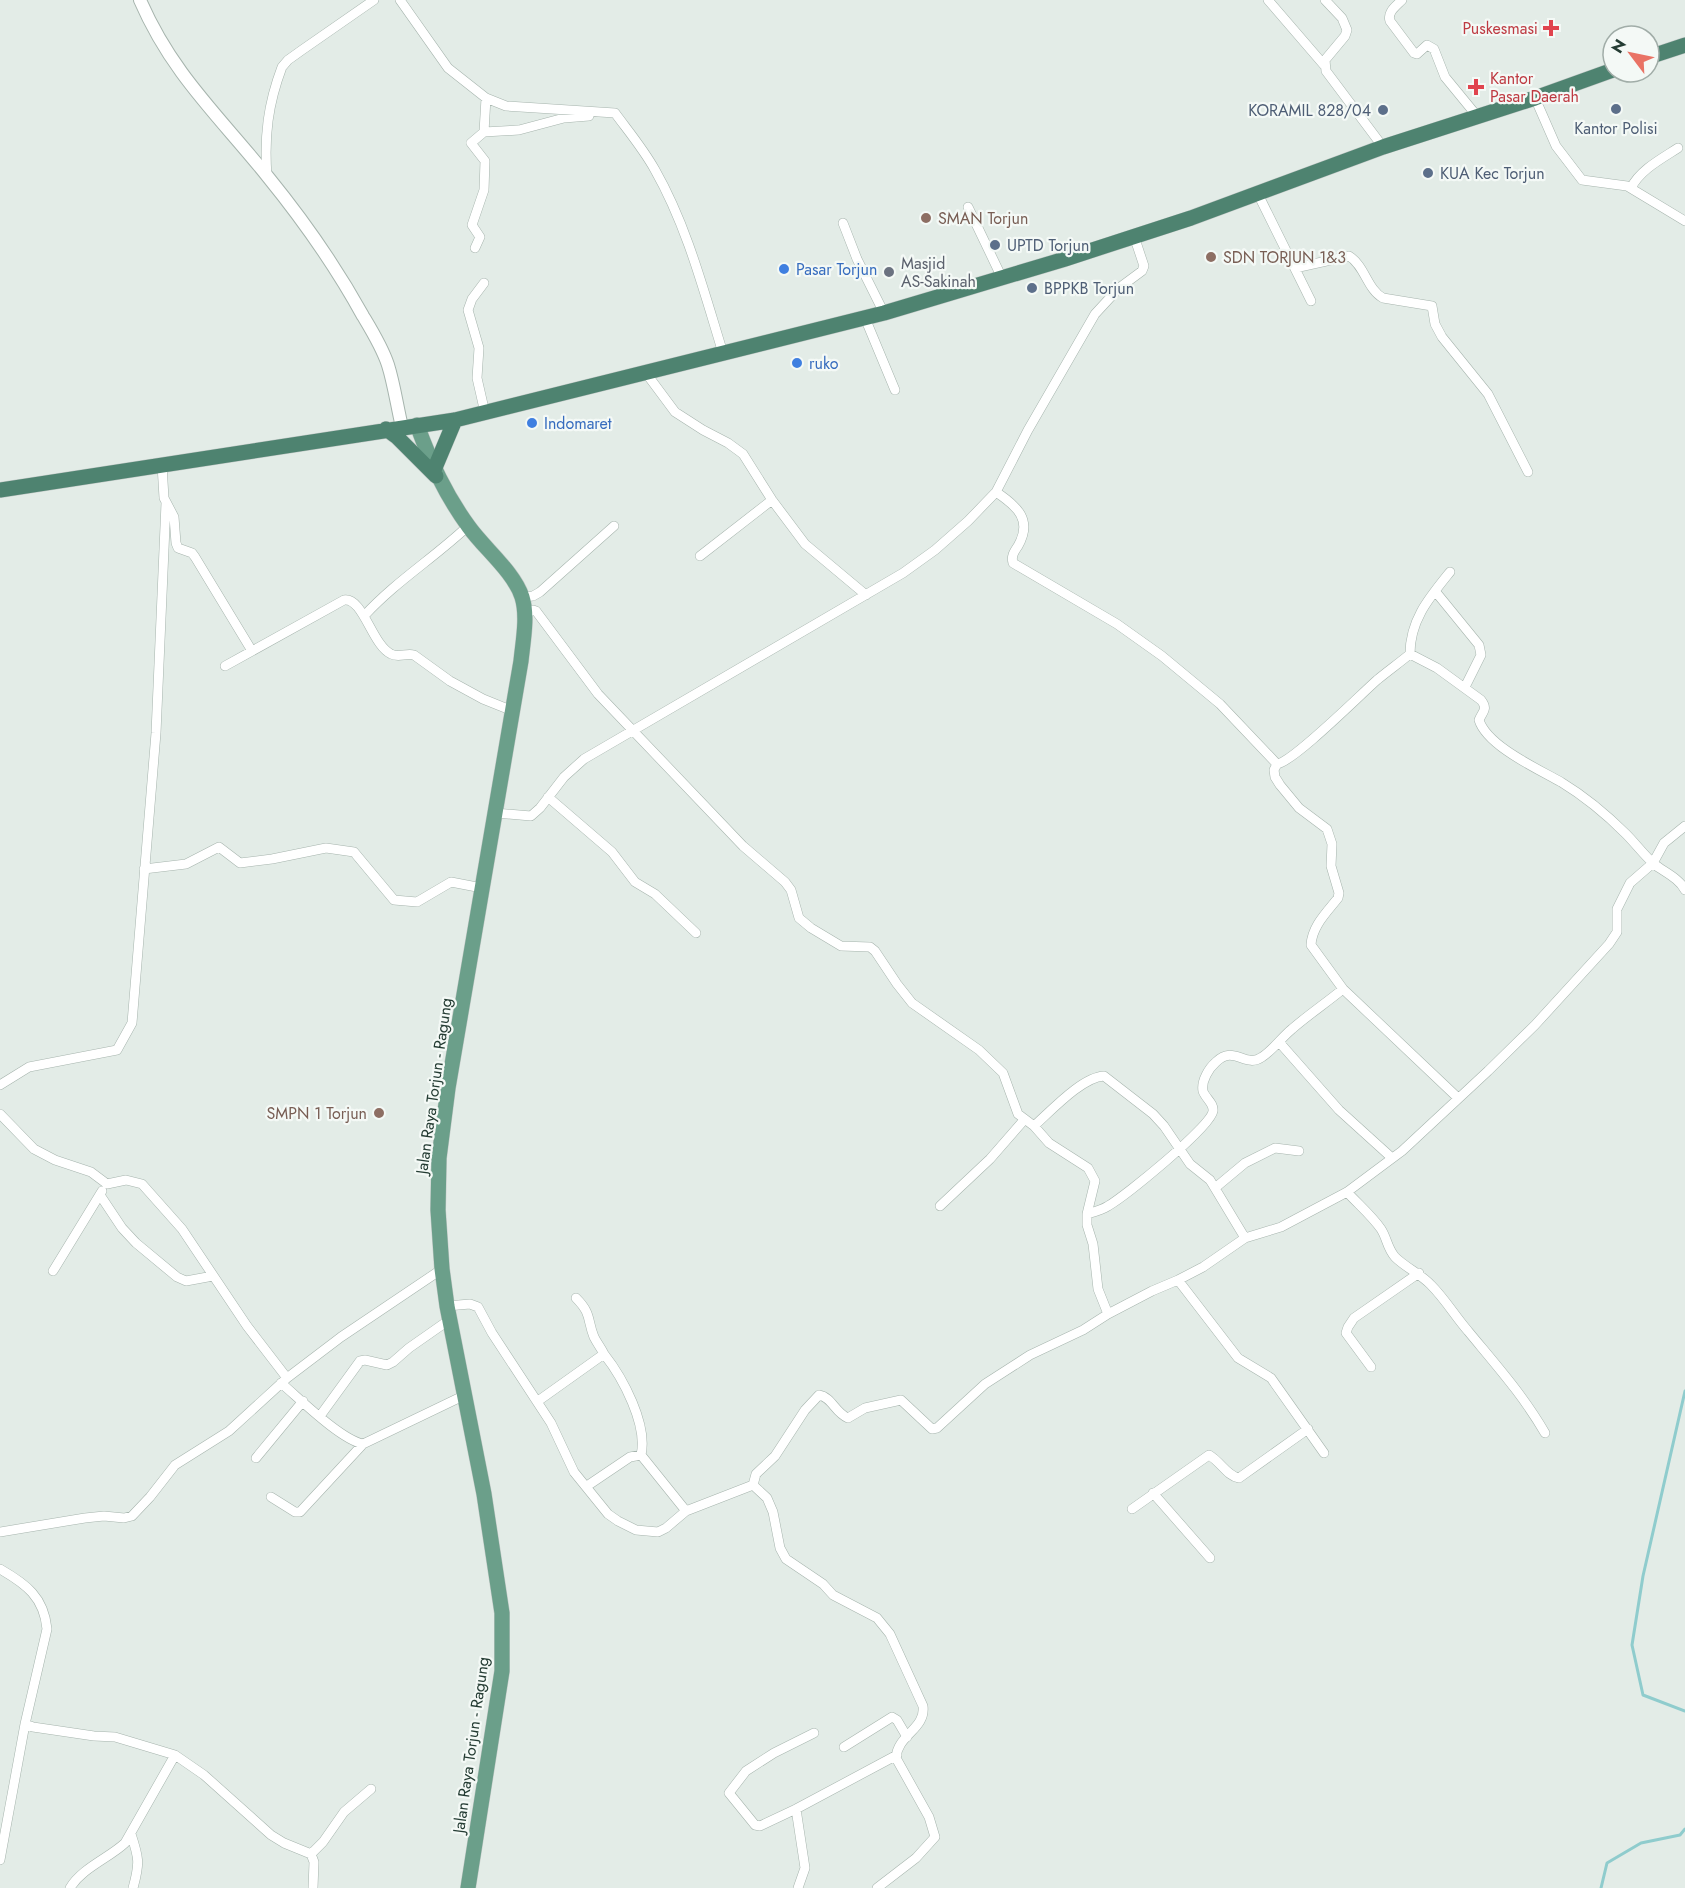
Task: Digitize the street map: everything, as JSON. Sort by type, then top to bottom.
[{"type":"highway","points":[[1661,53],[1685,45]]},
{"type":"highway","points":[[0,490],[454,420],[884,313],[1191,218],[1383,147],[1601,74]]},
{"type":"highway","points":[[402,427],[398,437],[435,473],[454,420]]},
{"type":"main road","name":"Jalan Raya Torjun - Ragung","points":[[402,427],[435,473],[468,526],[503,568],[522,597],[524,615],[522,661],[448,1088],[439,1158],[438,1210],[442,1269],[448,1313],[494,1556],[502,1621],[502,1671],[468,1888]]},
{"type":"street","points":[[140,0],[158,37],[197,95],[267,176],[317,243],[354,298],[380,345],[388,365],[402,427]]},
{"type":"street","points":[[267,176],[265,150],[267,122],[282,67],[288,60],[374,0]]},
{"type":"street","points":[[400,0],[448,68],[486,98],[506,106],[615,113],[656,170],[669,196],[723,352]]},
{"type":"street","points":[[1268,0],[1324,65],[1383,147]]},
{"type":"street","points":[[1324,65],[1328,54],[1345,36],[1347,30],[1342,18],[1325,0]]},
{"type":"street","points":[[1402,0],[1391,11],[1390,21],[1414,53],[1417,54],[1427,45],[1434,49],[1445,77],[1477,116]]},
{"type":"street","points":[[484,132],[486,98]]},
{"type":"street","points":[[1535,98],[1556,146],[1582,180],[1627,186],[1685,221]]},
{"type":"street","points":[[475,248],[480,237],[472,225],[484,190],[485,161],[471,143],[484,132],[519,130],[564,118],[615,113]]},
{"type":"street","points":[[1632,189],[1635,181],[1651,166],[1678,148]]},
{"type":"street","points":[[1257,192],[1311,301]]},
{"type":"street","points":[[968,207],[1002,278]]},
{"type":"street","points":[[843,223],[857,259],[884,313]]},
{"type":"street","points":[[495,813],[531,816],[564,777],[584,759],[903,573],[935,550],[996,492],[1028,430],[1095,314],[1119,288],[1142,271],[1144,266],[1134,236]]},
{"type":"street","points":[[1294,267],[1349,256],[1355,260],[1376,294],[1383,298],[1432,306],[1438,330],[1488,394],[1528,472]]},
{"type":"street","points":[[484,283],[472,299],[468,310],[479,348],[477,378],[485,412]]},
{"type":"street","points":[[864,318],[895,390]]},
{"type":"street","points":[[646,373],[675,411],[742,454],[772,500],[806,544],[866,595]]},
{"type":"street","points":[[0,1086],[29,1067],[117,1050],[132,1023],[156,733],[166,503],[162,465]]},
{"type":"street","points":[[996,492],[1017,508],[1023,518],[1024,534],[1012,556],[1012,563],[1117,624],[1162,656],[1220,704],[1277,764]]},
{"type":"street","points":[[700,555],[772,500]]},
{"type":"street","points":[[166,503],[174,517],[178,548],[192,554],[252,651]]},
{"type":"street","points":[[364,616],[390,590],[448,545],[468,526]]},
{"type":"street","points":[[522,597],[533,596],[540,592],[614,526]]},
{"type":"street","points":[[1277,764],[1285,762],[1304,747],[1379,678],[1410,654],[1411,638],[1418,614],[1450,572]]},
{"type":"street","points":[[1435,591],[1479,645],[1481,655],[1465,687]]},
{"type":"street","points":[[225,666],[344,600],[353,601],[378,643],[391,654],[414,655],[450,681],[483,699],[513,711]]},
{"type":"street","points":[[524,615],[533,610],[536,611],[598,694],[743,846],[785,882],[791,890],[799,918],[841,946],[870,947],[875,951],[912,1003],[979,1050],[1003,1073],[1018,1114],[1034,1126],[1049,1143],[1088,1168],[1093,1175],[1095,1187],[1087,1214],[1087,1225],[1093,1244],[1098,1289],[1108,1314]]},
{"type":"street","points":[[1410,654],[1437,668],[1465,687],[1485,705],[1485,711],[1479,720],[1481,726],[1496,742],[1534,769],[1561,782],[1608,816],[1653,863],[1678,881],[1685,890]]},
{"type":"street","points":[[1277,764],[1274,771],[1280,785],[1299,808],[1327,829],[1331,838],[1331,866],[1339,893],[1315,927],[1311,936],[1313,951],[1343,989],[1458,1098]]},
{"type":"street","points":[[549,797],[612,852],[635,882],[655,894],[696,933]]},
{"type":"street","points":[[753,1485],[756,1474],[775,1456],[805,1410],[819,1395],[827,1398],[835,1410],[848,1418],[865,1408],[901,1400],[932,1428],[937,1428],[986,1384],[1030,1355],[1083,1330],[1152,1290],[1203,1267],[1245,1238],[1281,1227],[1347,1192],[1392,1158],[1535,1025],[1615,936],[1617,909],[1630,883],[1653,863],[1664,843],[1685,826]]},
{"type":"street","points":[[144,869],[186,864],[219,847],[240,863],[326,848],[354,852],[394,900],[417,902],[451,882],[482,888]]},
{"type":"street","points":[[1087,1214],[1107,1206],[1179,1150],[1211,1116],[1212,1104],[1203,1091],[1203,1086],[1216,1062],[1222,1057],[1233,1054],[1245,1059],[1262,1058],[1292,1029],[1343,989]]},
{"type":"street","points":[[1279,1042],[1339,1110],[1392,1158]]},
{"type":"street","points":[[1034,1126],[1086,1082],[1104,1076],[1153,1114],[1164,1126],[1179,1150],[1215,1188],[1245,1238]]},
{"type":"street","points":[[0,1114],[34,1149],[55,1160],[91,1172],[107,1184]]},
{"type":"street","points":[[940,1206],[990,1159],[1024,1120]]},
{"type":"street","points":[[1215,1188],[1245,1163],[1275,1148],[1299,1151]]},
{"type":"street","points":[[53,1270],[107,1184],[126,1180],[142,1184],[182,1229],[284,1380],[320,1416],[355,1441],[363,1443]]},
{"type":"street","points":[[1347,1192],[1385,1235],[1390,1252],[1433,1286],[1466,1330],[1510,1381],[1545,1433]]},
{"type":"street","points":[[100,1195],[122,1228],[136,1243],[177,1277],[186,1281],[213,1276]]},
{"type":"street","points":[[0,1532],[85,1518],[132,1516],[175,1466],[229,1431],[284,1380],[341,1337],[442,1269]]},
{"type":"street","points":[[1371,1367],[1346,1333],[1348,1327],[1354,1318],[1419,1273]]},
{"type":"street","points":[[1178,1280],[1238,1358],[1271,1378],[1324,1453]]},
{"type":"street","points":[[576,1298],[585,1307],[590,1317],[593,1335],[615,1368],[633,1404],[643,1438],[641,1455],[686,1511]]},
{"type":"street","points":[[320,1416],[360,1361],[387,1365],[448,1313],[470,1304],[478,1307],[538,1401],[574,1472],[608,1514],[636,1530],[658,1532],[686,1511],[753,1485]]},
{"type":"street","points":[[538,1401],[604,1354]]},
{"type":"street","points":[[271,1497],[295,1512],[300,1512],[363,1443],[465,1395]]},
{"type":"street","points":[[256,1458],[303,1401]]},
{"type":"street","points":[[1132,1509],[1209,1455],[1217,1460],[1232,1477],[1239,1478],[1308,1429]]},
{"type":"street","points":[[587,1486],[630,1457],[641,1455]]},
{"type":"street","points":[[753,1485],[767,1498],[773,1512],[780,1548],[786,1559],[817,1579],[833,1595],[877,1618],[890,1634],[923,1706],[922,1720],[900,1745],[897,1755],[901,1768],[929,1817],[935,1837],[916,1858],[877,1888]]},
{"type":"street","points":[[1152,1493],[1210,1558]]},
{"type":"street","points":[[0,1569],[34,1594],[45,1613],[47,1629],[0,1860]]},
{"type":"street","points":[[844,1747],[892,1717],[897,1720],[907,1737]]},
{"type":"street","points":[[29,1725],[94,1736],[115,1737],[175,1755],[204,1775],[271,1835],[311,1854],[314,1862],[313,1888]]},
{"type":"street","points":[[814,1733],[774,1752],[746,1771],[729,1793],[755,1825],[760,1826],[796,1809],[897,1755]]},
{"type":"street","points":[[70,1888],[79,1877],[117,1851],[131,1834],[175,1755]]},
{"type":"street","points":[[311,1854],[323,1842],[344,1812],[371,1789]]},
{"type":"street","points":[[796,1809],[805,1868],[798,1888]]},
{"type":"street","points":[[131,1834],[139,1857],[133,1888]]},
{"type":"waterway","points":[[1685,1391],[1643,1576],[1632,1645],[1643,1695],[1685,1711]]},
{"type":"waterway","points":[[1601,1888],[1607,1863],[1641,1843],[1680,1835],[1685,1829]]},
{"type":"place","name":"Puskesmasi","points":[[1551,28]]},
{"type":"place","name":"Kantor Pasar Daerah","points":[[1476,87]]},
{"type":"place","name":"Kantor Polisi","points":[[1616,109]]},
{"type":"place","name":"KORAMIL 828/04","points":[[1383,110]]},
{"type":"place","name":"KUA Kec Torjun","points":[[1428,173]]},
{"type":"place","name":"SMAN Torjun","points":[[926,218]]},
{"type":"place","name":"UPTD Torjun","points":[[995,245]]},
{"type":"place","name":"SDN TORJUN 1&3","points":[[1211,257]]},
{"type":"place","name":"Pasar Torjun","points":[[784,269]]},
{"type":"place","name":"Masjid AS-Sakinah","points":[[889,272]]},
{"type":"place","name":"BPPKB Torjun","points":[[1032,288]]},
{"type":"place","name":"ruko","points":[[797,363]]},
{"type":"place","name":"Indomaret","points":[[532,423]]},
{"type":"place","name":"SMPN 1 Torjun","points":[[379,1113]]}]
